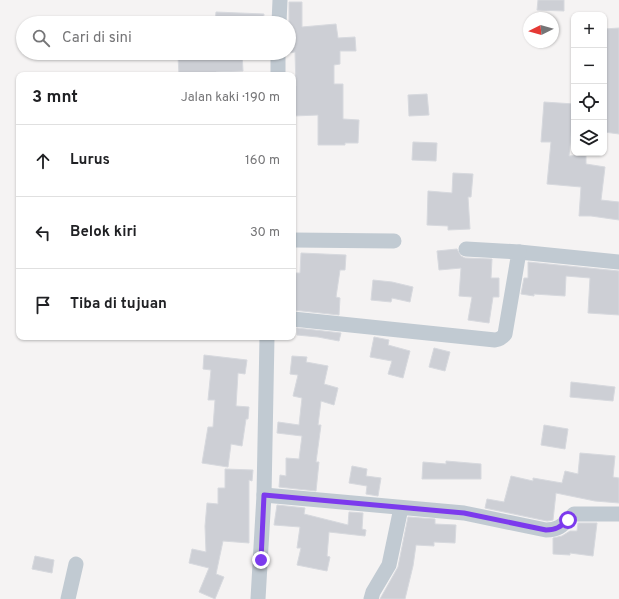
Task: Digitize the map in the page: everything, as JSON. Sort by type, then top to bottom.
[{"type":"street","points":[[279,16],[280,0]]},
{"type":"street","points":[[278,60],[278,72]]},
{"type":"street","points":[[296,240],[394,241]]},
{"type":"street","points":[[466,248],[619,262]]},
{"type":"street","points":[[296,319],[499,340],[505,334],[519,252]]},
{"type":"street","points":[[258,599],[264,495],[267,340]]},
{"type":"street","points":[[264,495],[464,513],[546,530],[554,530],[560,527],[574,514],[619,514]]},
{"type":"street","points":[[372,599],[373,592],[389,565],[401,508]]},
{"type":"street","points":[[68,599],[76,564]]},
{"type":"building","points":[[538,0],[564,0],[564,11],[537,10]]},
{"type":"building","points":[[289,2],[302,2],[302,27],[336,24],[338,38],[355,37],[356,51],[340,51],[340,64],[334,65],[334,84],[343,84],[343,119],[359,120],[358,143],[345,143],[345,145],[318,145],[318,115],[296,116],[296,16],[289,16]]},
{"type":"building","points":[[216,12],[264,14],[264,16],[216,16]]},
{"type":"building","points":[[619,28],[619,134],[607,132],[607,29]]},
{"type":"building","points":[[178,60],[242,60],[243,71],[179,72]]},
{"type":"building","points":[[427,94],[429,115],[409,116],[408,95]]},
{"type":"building","points":[[544,102],[571,104],[571,135],[569,156],[586,156],[586,164],[605,167],[601,200],[619,202],[619,220],[579,216],[581,187],[547,184],[551,142],[541,142]]},
{"type":"building","points":[[413,142],[437,143],[436,161],[412,160]]},
{"type":"building","points":[[453,173],[473,174],[471,197],[468,197],[470,229],[448,230],[448,226],[427,225],[428,191],[452,193]]},
{"type":"building","points":[[457,249],[461,256],[465,258],[492,259],[491,278],[499,278],[499,297],[493,297],[489,323],[468,320],[472,297],[459,296],[461,268],[439,270],[437,251]]},
{"type":"building","points":[[301,253],[346,255],[345,270],[340,270],[336,297],[340,298],[339,315],[296,310],[296,273],[300,273]]},
{"type":"building","points":[[528,262],[619,271],[619,315],[588,313],[590,278],[566,276],[565,296],[534,294],[534,296],[521,294],[524,278],[528,278]]},
{"type":"building","points":[[373,280],[392,282],[413,287],[410,302],[392,298],[391,302],[371,300]]},
{"type":"building","points":[[297,328],[341,333],[339,341],[297,335]]},
{"type":"building","points":[[374,337],[389,340],[388,345],[410,351],[403,378],[388,374],[392,361],[370,357]]},
{"type":"building","points":[[434,348],[450,352],[445,371],[429,367]]},
{"type":"building","points":[[204,355],[247,360],[245,374],[238,373],[236,406],[249,407],[248,419],[246,419],[242,446],[231,444],[228,467],[202,463],[208,427],[213,427],[215,400],[208,400],[211,370],[203,369]]},
{"type":"building","points":[[292,356],[307,357],[306,362],[328,366],[324,384],[338,388],[334,405],[321,401],[318,425],[321,425],[316,462],[319,462],[316,491],[279,487],[280,475],[286,476],[286,458],[299,459],[302,436],[277,433],[278,422],[299,425],[302,398],[293,396],[298,375],[290,374]]},
{"type":"building","points":[[571,382],[615,387],[613,401],[570,397]]},
{"type":"building","points":[[544,425],[568,429],[565,449],[541,445]]},
{"type":"building","points":[[580,453],[615,456],[613,477],[619,478],[619,503],[595,501],[556,493],[553,520],[547,521],[485,508],[487,499],[504,502],[511,476],[533,481],[533,478],[562,483],[565,471],[578,474]]},
{"type":"building","points":[[446,461],[481,464],[481,479],[422,479],[423,462],[446,464]]},
{"type":"building","points":[[352,466],[367,469],[366,476],[381,478],[378,496],[366,494],[367,486],[349,483]]},
{"type":"building","points":[[225,469],[253,470],[252,481],[249,480],[249,543],[223,541],[216,574],[224,577],[215,599],[199,592],[209,568],[189,563],[192,549],[206,552],[205,526],[207,503],[218,504],[218,488],[225,488]]},
{"type":"building","points":[[277,505],[305,508],[304,514],[348,525],[349,512],[363,513],[362,529],[366,530],[365,536],[329,532],[327,556],[330,557],[327,571],[297,565],[301,548],[297,548],[300,527],[274,525]]},
{"type":"building","points":[[408,517],[435,519],[435,524],[456,525],[455,543],[434,542],[434,546],[416,545],[413,566],[405,599],[380,599],[398,567]]},
{"type":"building","points":[[578,523],[597,523],[593,556],[570,553],[570,555],[553,554],[553,538],[562,536],[570,531],[577,531]]},
{"type":"building","points":[[35,556],[54,560],[52,573],[32,569]]},
{"type":"route","points":[[261,560],[264,495],[464,513],[546,530],[554,530],[568,520]]}]
